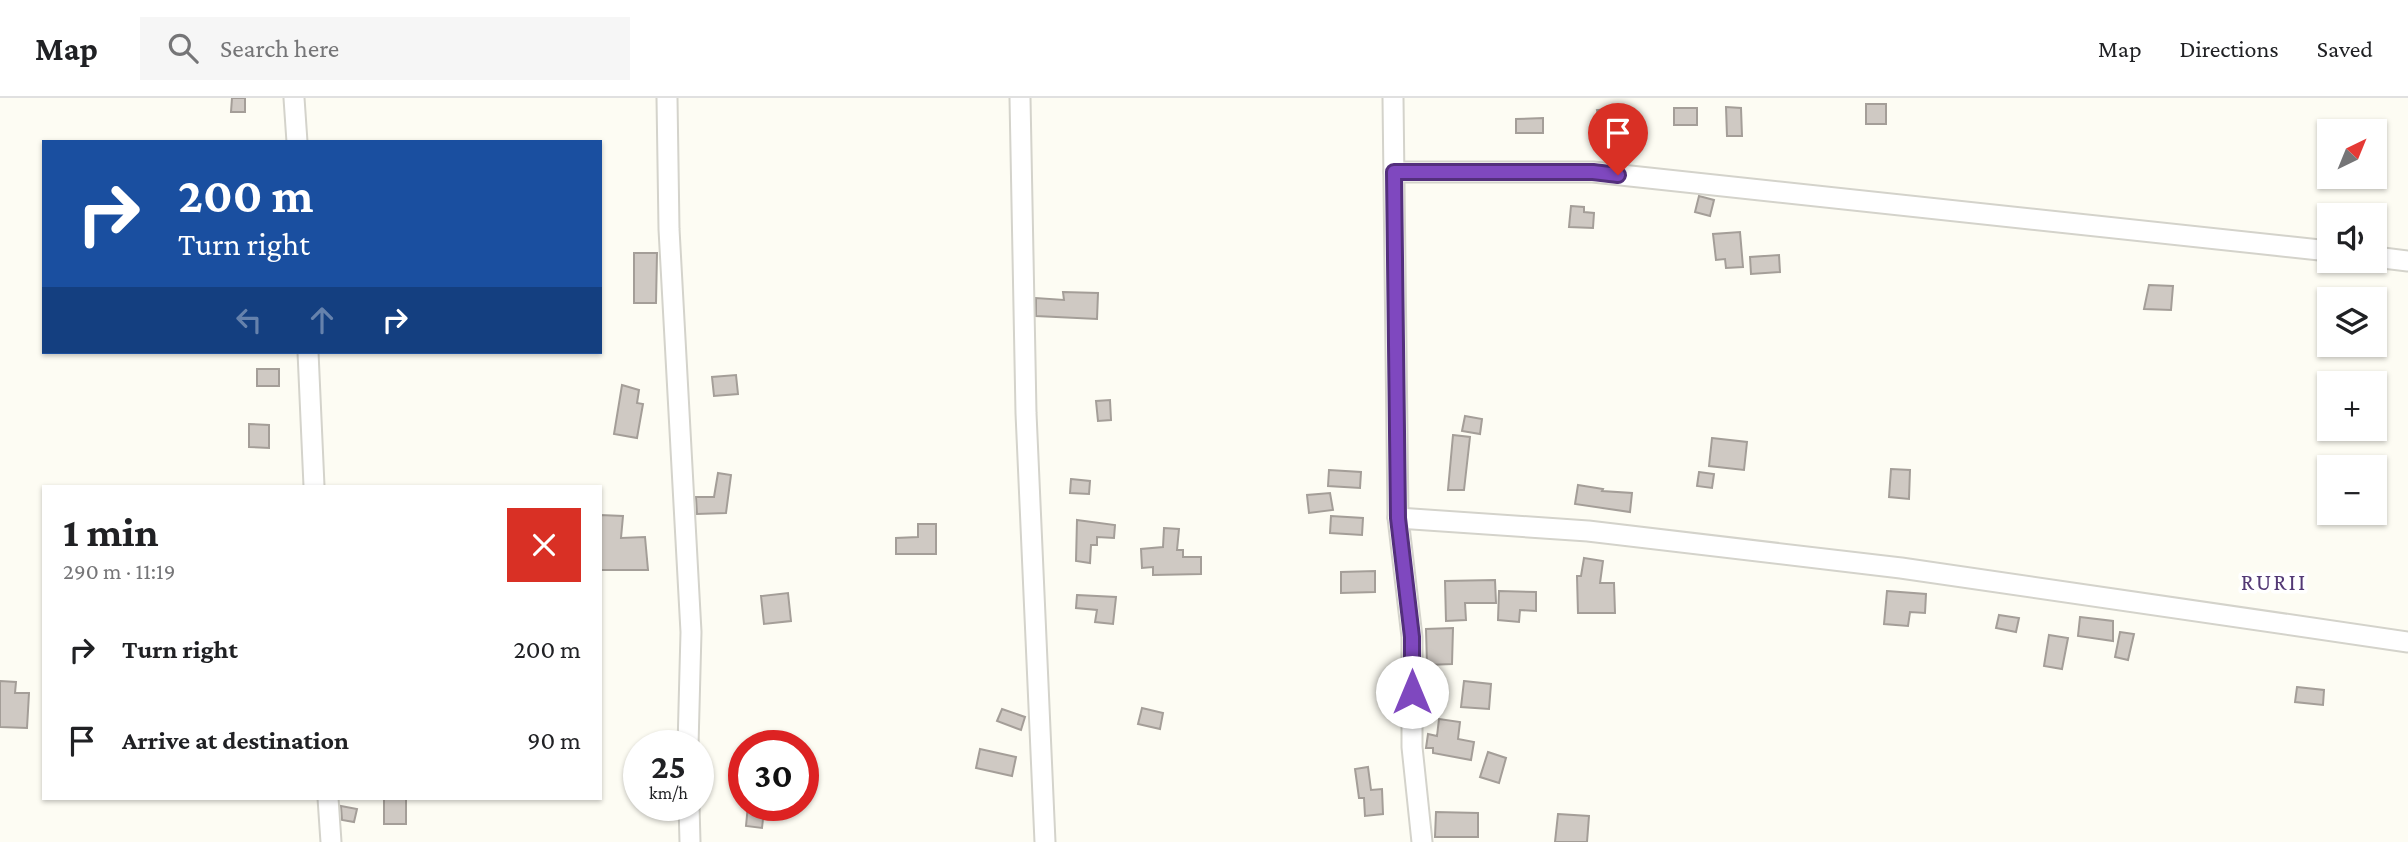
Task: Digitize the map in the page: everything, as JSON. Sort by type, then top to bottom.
[{"type":"street","points":[[294,98],[297,140]]},
{"type":"street","points":[[667,98],[670,229],[691,632],[688,730]]},
{"type":"street","points":[[1020,98],[1026,413],[1045,842]]},
{"type":"street","points":[[1393,98],[1398,518],[1412,637],[1412,747],[1422,842]]},
{"type":"street","points":[[1394,172],[1593,172],[2317,250]]},
{"type":"street","points":[[2387,258],[2408,261]]},
{"type":"street","points":[[308,354],[314,485]]},
{"type":"street","points":[[1398,518],[1588,531],[1901,568],[2408,642]]},
{"type":"street","points":[[328,800],[331,842]]},
{"type":"street","points":[[689,821],[690,842]]},
{"type":"building","points":[[232,98],[245,98],[245,112],[231,112]]},
{"type":"building","points":[[1866,104],[1886,104],[1886,124],[1866,124]]},
{"type":"building","points":[[1624,107],[1624,146],[1595,144],[1596,130],[1602,131],[1597,110]]},
{"type":"building","points":[[1726,107],[1741,108],[1742,136],[1727,136]]},
{"type":"building","points":[[1674,108],[1697,108],[1697,125],[1674,125]]},
{"type":"building","points":[[1543,118],[1543,133],[1516,133],[1516,119]]},
{"type":"building","points":[[1699,196],[1714,200],[1710,216],[1695,212]]},
{"type":"building","points":[[1571,206],[1584,207],[1584,212],[1594,213],[1593,228],[1569,227]]},
{"type":"building","points":[[1740,232],[1743,267],[1726,268],[1725,259],[1716,260],[1713,234]]},
{"type":"building","points":[[634,253],[657,253],[656,303],[634,303]]},
{"type":"building","points":[[1779,255],[1780,272],[1751,274],[1750,257]]},
{"type":"building","points":[[2149,285],[2173,286],[2171,310],[2144,309]]},
{"type":"building","points":[[1063,292],[1098,293],[1097,319],[1036,316],[1036,298],[1064,300]]},
{"type":"building","points":[[257,369],[279,369],[279,386],[257,386]]},
{"type":"building","points":[[736,375],[738,394],[714,396],[712,377]]},
{"type":"building","points":[[622,385],[639,390],[637,403],[643,404],[637,438],[614,434]]},
{"type":"building","points":[[1110,400],[1111,420],[1098,421],[1096,401]]},
{"type":"building","points":[[1465,416],[1482,419],[1480,434],[1462,431]]},
{"type":"building","points":[[249,424],[269,425],[269,448],[249,447]]},
{"type":"building","points":[[1453,435],[1470,437],[1464,490],[1448,490]]},
{"type":"building","points":[[1712,438],[1747,442],[1744,470],[1709,466]]},
{"type":"building","points":[[1891,469],[1910,470],[1909,499],[1889,497]]},
{"type":"building","points":[[1329,470],[1361,472],[1360,488],[1328,486]]},
{"type":"building","points":[[1699,472],[1714,474],[1712,488],[1697,486]]},
{"type":"building","points":[[718,473],[731,475],[726,513],[697,514],[696,497],[714,497]]},
{"type":"building","points":[[1071,479],[1090,481],[1089,494],[1070,493]]},
{"type":"building","points":[[1578,485],[1603,489],[1602,491],[1632,493],[1630,512],[1575,504]]},
{"type":"building","points":[[1330,493],[1333,510],[1309,513],[1307,495]]},
{"type":"building","points":[[602,515],[623,516],[621,538],[645,537],[648,570],[602,570]]},
{"type":"building","points":[[1331,516],[1363,518],[1362,535],[1330,533]]},
{"type":"building","points":[[1077,520],[1115,525],[1114,538],[1097,537],[1097,545],[1091,545],[1090,563],[1076,561]]},
{"type":"building","points":[[918,524],[936,524],[936,554],[896,554],[896,538],[918,537]]},
{"type":"building","points":[[1164,528],[1179,529],[1177,550],[1183,550],[1183,557],[1201,557],[1201,574],[1153,575],[1153,567],[1142,568],[1141,549],[1163,547]]},
{"type":"building","points":[[1584,558],[1603,561],[1600,583],[1614,583],[1615,613],[1578,613],[1577,576],[1581,576]]},
{"type":"building","points":[[1375,571],[1375,592],[1341,593],[1341,572]]},
{"type":"building","points":[[1495,580],[1496,603],[1465,603],[1466,620],[1446,621],[1445,581]]},
{"type":"building","points":[[1499,591],[1536,592],[1536,611],[1520,610],[1519,622],[1498,620]]},
{"type":"building","points":[[1887,591],[1926,594],[1925,613],[1910,612],[1908,626],[1884,624]]},
{"type":"building","points":[[788,593],[791,621],[764,624],[761,596]]},
{"type":"building","points":[[1077,595],[1116,597],[1113,624],[1095,622],[1097,610],[1076,608]]},
{"type":"building","points":[[1999,615],[2019,618],[2016,632],[1996,628]]},
{"type":"building","points":[[2080,617],[2113,621],[2113,641],[2078,636]]},
{"type":"building","points":[[1453,628],[1452,664],[1427,665],[1426,629]]},
{"type":"building","points":[[2120,632],[2134,634],[2128,660],[2115,657]]},
{"type":"building","points":[[2049,635],[2068,638],[2062,669],[2044,666]]},
{"type":"building","points":[[0,681],[16,682],[15,693],[29,693],[27,728],[0,727]]},
{"type":"building","points":[[1464,681],[1491,684],[1489,709],[1461,707]]},
{"type":"building","points":[[2297,687],[2324,690],[2323,705],[2295,702]]},
{"type":"building","points":[[1142,708],[1163,713],[1160,729],[1138,724]]},
{"type":"building","points":[[1002,709],[1025,717],[1021,730],[997,721]]},
{"type":"building","points":[[1439,719],[1460,722],[1458,739],[1474,742],[1471,760],[1433,753],[1433,748],[1426,748],[1428,734],[1437,736]]},
{"type":"building","points":[[980,749],[1016,757],[1012,776],[976,768]]},
{"type":"building","points":[[1488,752],[1506,758],[1499,783],[1480,777]]},
{"type":"building","points":[[1368,767],[1371,790],[1382,789],[1383,814],[1365,816],[1364,798],[1359,798],[1355,769]]},
{"type":"building","points":[[384,800],[406,800],[406,824],[384,824]]},
{"type":"building","points":[[341,806],[357,809],[354,822],[342,820]]},
{"type":"building","points":[[1436,812],[1478,813],[1478,837],[1435,837]]},
{"type":"building","points":[[1558,814],[1589,816],[1587,842],[1555,842]]},
{"type":"building","points":[[746,821],[763,821],[762,828],[746,826]]},
{"type":"district","name":"RURII","points":[[2274,582]]},
{"type":"route","points":[[1412,692],[1412,637],[1398,518],[1394,172],[1593,172],[1618,175]]}]
